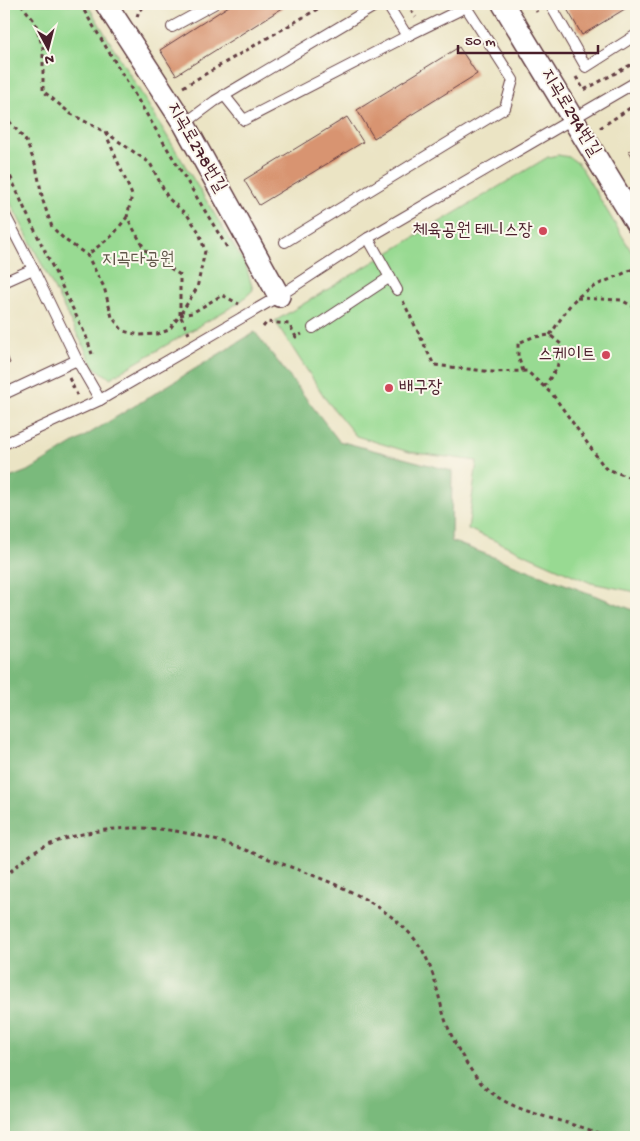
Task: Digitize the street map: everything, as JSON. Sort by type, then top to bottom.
[{"type":"street","name":"지곡로294번길","points":[[503,4],[636,223]]},
{"type":"street","name":"지곡로278번길","points":[[111,6],[184,124],[279,296]]},
{"type":"lane","points":[[172,27],[214,4]]},
{"type":"lane","points":[[184,124],[224,95],[378,4]]},
{"type":"lane","points":[[387,4],[407,36]]},
{"type":"lane","points":[[550,4],[586,67],[636,35]]},
{"type":"lane","points":[[224,95],[244,120],[468,5],[513,80],[505,108],[285,242]]},
{"type":"lane","points":[[4,444],[100,400],[279,296],[368,238],[636,82]]},
{"type":"lane","points":[[5,217],[100,400]]},
{"type":"lane","points":[[368,238],[397,290]]},
{"type":"lane","points":[[4,282],[33,269]]},
{"type":"lane","points":[[313,328],[390,277]]},
{"type":"lane","points":[[4,394],[78,360]]},
{"type":"path","points":[[4,115],[26,141],[36,166],[43,202],[52,227],[64,240],[87,255],[104,287],[112,316],[123,331],[139,335],[157,334],[169,330],[197,288],[205,251],[199,232],[188,216],[168,198],[150,163],[105,132],[71,114],[43,91],[44,48],[35,22],[21,4]]},
{"type":"path","points":[[80,4],[230,252]]},
{"type":"path","points":[[139,10],[150,4]]},
{"type":"path","points":[[178,90],[326,4]]},
{"type":"path","points":[[406,4],[420,20]]},
{"type":"path","points":[[584,90],[636,62]]},
{"type":"path","points":[[597,130],[636,104]]},
{"type":"path","points":[[87,255],[113,235],[127,217],[132,195],[105,132]]},
{"type":"path","points":[[4,162],[86,336]]},
{"type":"path","points":[[127,217],[145,250],[180,275],[180,315],[190,337]]},
{"type":"path","points":[[550,335],[576,298],[597,285],[636,267]]},
{"type":"path","points":[[397,290],[434,365],[493,372],[527,370],[553,394],[605,468],[636,480]]},
{"type":"path","points":[[180,315],[192,313],[222,295],[242,305]]},
{"type":"path","points":[[576,298],[621,300],[636,308]]},
{"type":"path","points":[[263,327],[267,322],[288,324],[296,337],[313,328]]},
{"type":"path","points":[[523,371],[518,356],[518,343],[532,336],[550,335],[562,345],[557,368],[544,386]]},
{"type":"path","points":[[4,877],[33,854],[65,840],[88,833],[139,828],[179,831],[225,843],[307,873],[370,902],[387,913],[412,936],[427,958],[431,968],[448,1028],[462,1056],[488,1089],[501,1099],[518,1107],[592,1130],[607,1137]]},
{"type":"green space","name":"지곡다공원","points":[[4,4],[87,4],[246,266],[253,290],[240,302],[110,378],[94,367],[4,190]]},
{"type":"green space","points":[[558,155],[569,157],[579,164],[636,259],[636,592],[591,583],[468,529],[477,461],[409,452],[356,436],[327,401],[275,321],[548,157]]},
{"type":"green space","points":[[255,332],[339,441],[452,471],[451,541],[636,611],[636,1137],[4,1137],[4,480],[30,470]]},
{"type":"building","points":[[232,4],[289,4],[176,75],[160,50]]},
{"type":"building","points":[[575,4],[633,4],[582,35],[567,9]]},
{"type":"building","points":[[459,47],[477,74],[374,138],[357,110]]},
{"type":"building","points":[[347,117],[363,142],[259,205],[244,180]]},
{"type":"building","points":[[636,147],[636,163],[629,151]]},
{"type":"building","points":[[4,348],[10,363],[4,366]]},
{"type":"place","name":"체육공원 테니스장","points":[[543,231]]},
{"type":"place","name":"스케이트","points":[[606,355]]},
{"type":"place","name":"배구장","points":[[389,388]]}]
